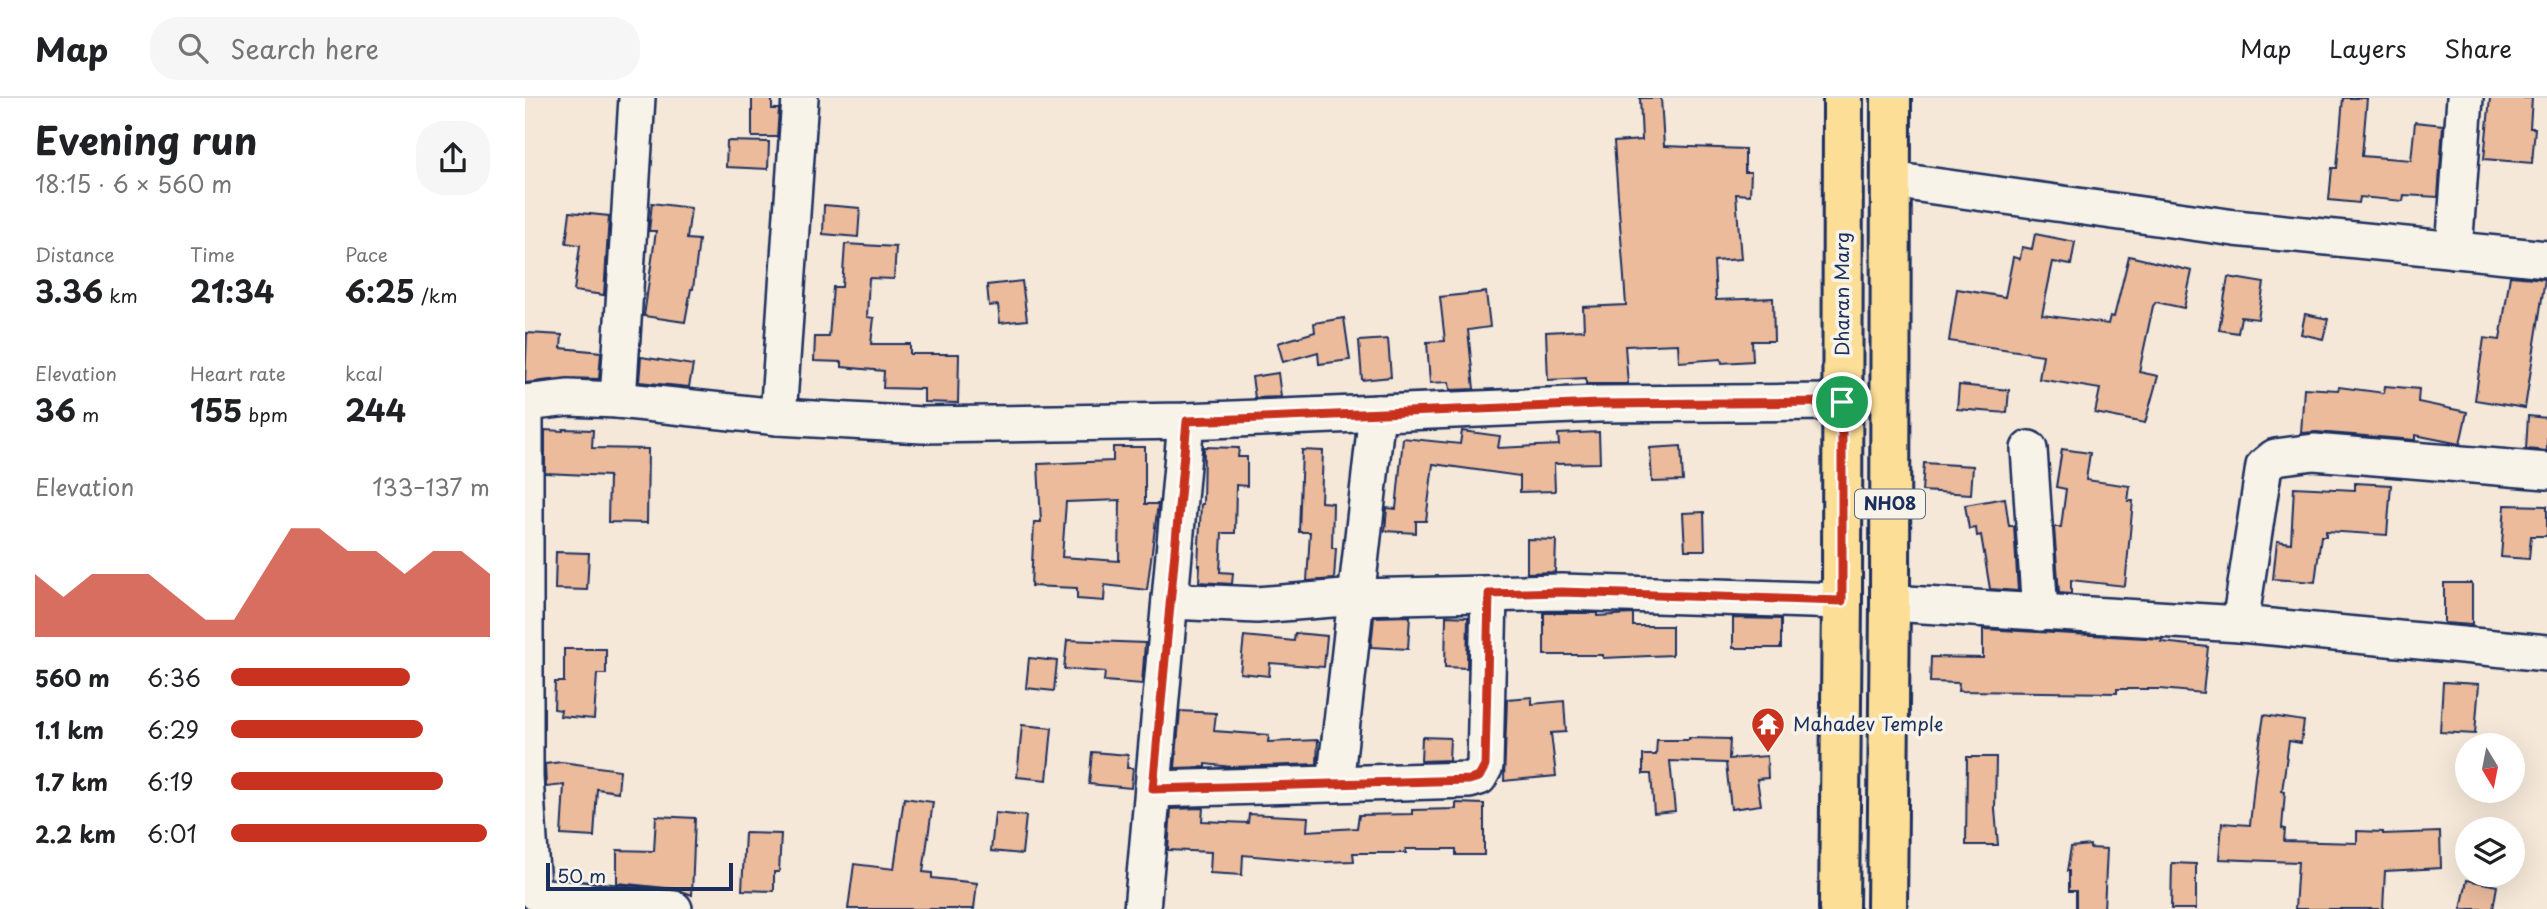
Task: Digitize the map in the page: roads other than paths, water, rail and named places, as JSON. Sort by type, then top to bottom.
[{"type":"main road","name":"Dharan Marg","points":[[1839,909],[1843,98]]},
{"type":"main road","name":"NH08","points":[[1887,909],[1891,98]]},
{"type":"street","points":[[618,400],[637,98]]},
{"type":"street","points":[[778,417],[800,98]]},
{"type":"street","points":[[2454,250],[2465,98]]},
{"type":"street","points":[[1891,180],[2235,228],[2547,259]]},
{"type":"street","points":[[674,909],[546,897],[533,888],[525,777],[525,403],[569,398],[618,400],[778,417],[922,425],[1187,421],[1598,404],[1842,402]]},
{"type":"street","points":[[1335,783],[1377,413]]},
{"type":"street","points":[[1142,909],[1187,421]]},
{"type":"street","points":[[2029,449],[2040,612]]},
{"type":"street","points":[[2240,624],[2265,466],[2275,457],[2313,452],[2547,471]]},
{"type":"street","points":[[1170,601],[1257,605],[1357,597],[1561,592],[1842,601]]},
{"type":"street","points":[[1153,789],[1469,780],[1479,777],[1485,766],[1489,594]]},
{"type":"street","points":[[1890,603],[2240,624],[2547,653]]},
{"type":"place","name":"Mahadev Temple","points":[[1768,754]]}]
